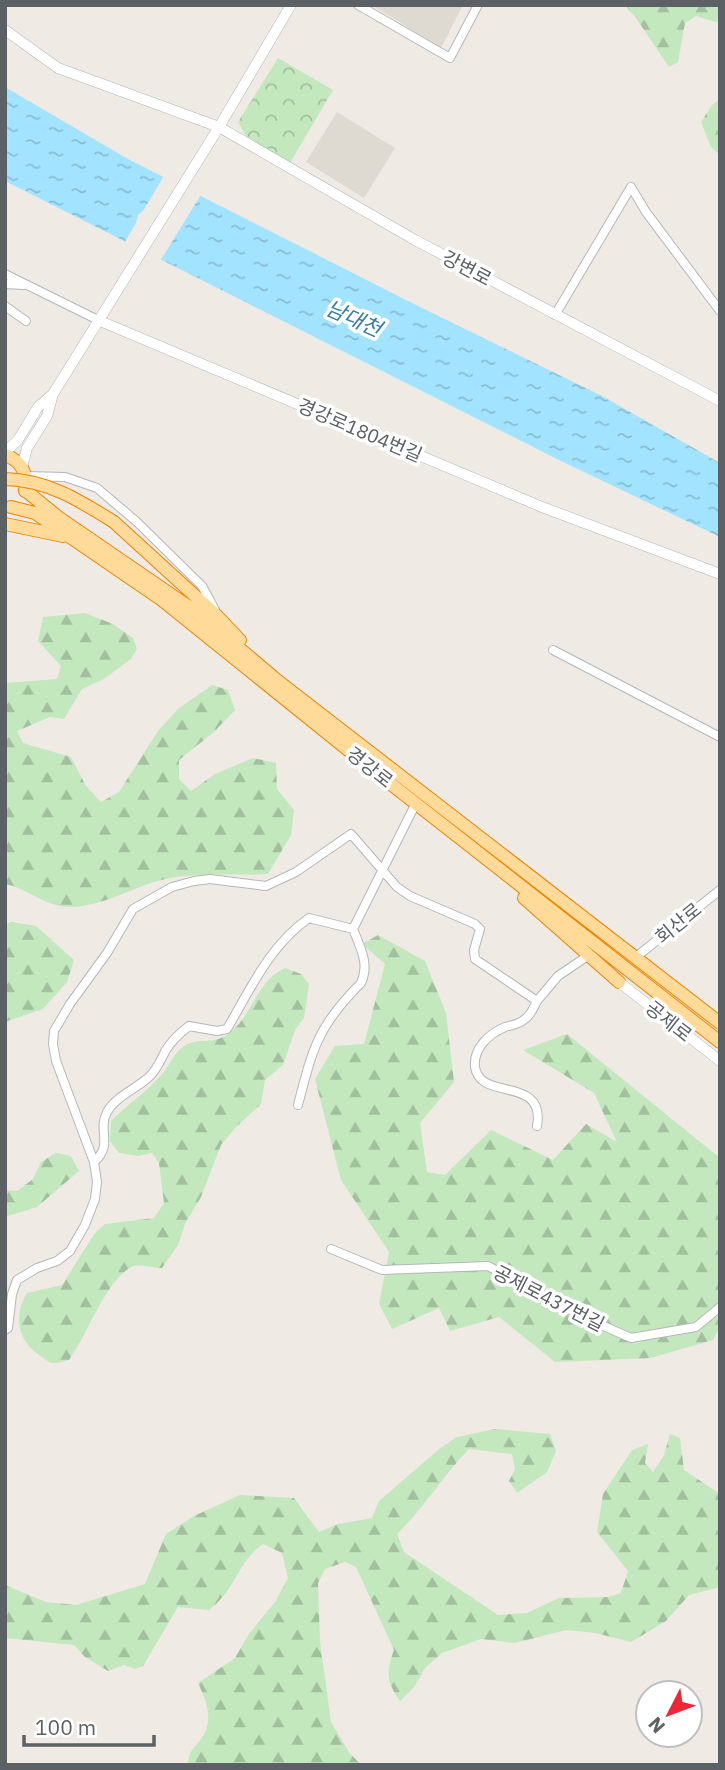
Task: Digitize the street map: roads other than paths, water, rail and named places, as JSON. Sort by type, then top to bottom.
[{"type":"highway","points":[[5,454],[12,457],[24,471],[25,490],[21,499],[8,509]]},
{"type":"highway","points":[[5,479],[34,481],[72,496],[114,522],[218,616],[278,681]]},
{"type":"highway","name":"경강로","points":[[25,490],[58,517],[195,611],[278,681],[720,1023]]},
{"type":"highway","name":"경강로","points":[[8,509],[35,513],[162,600],[720,1042]]},
{"type":"highway","points":[[5,524],[71,538]]},
{"type":"highway","points":[[416,803],[619,982]]},
{"type":"highway","points":[[695,1002],[720,1018]]},
{"type":"street","points":[[5,454],[18,440],[38,407],[53,394],[102,318],[291,5]]},
{"type":"street","points":[[358,5],[450,58],[478,5]]},
{"type":"street","name":"강변로","points":[[5,30],[58,68],[219,127],[415,240],[720,401]]},
{"type":"street","points":[[555,315],[631,187],[646,212],[720,311]]},
{"type":"street","name":"경강로1804번길","points":[[5,274],[541,507],[720,574]]},
{"type":"street","points":[[5,284],[26,285]]},
{"type":"street","points":[[5,306],[26,321]]},
{"type":"street","points":[[53,394],[47,416],[27,448],[24,471],[65,477],[97,488],[137,522],[202,586],[218,616]]},
{"type":"street","points":[[553,650],[720,737]]},
{"type":"street","points":[[298,1105],[313,1049],[324,1025],[365,975],[365,962],[353,929],[416,803]]},
{"type":"street","points":[[5,1330],[8,1328],[12,1294],[17,1280],[37,1268],[57,1261],[70,1251],[85,1225],[95,1199],[97,1182],[94,1162],[56,1061],[54,1031],[133,909],[172,887],[194,880],[266,886],[296,872],[351,834],[397,887],[410,896],[475,924],[480,929],[474,950],[475,959],[537,1001]]},
{"type":"street","name":"회산로","points":[[636,957],[720,890]]},
{"type":"street","points":[[94,1162],[102,1156],[105,1116],[113,1103],[152,1075],[167,1049],[189,1026],[217,1031],[227,1029],[263,966],[281,941],[309,918],[353,929]]},
{"type":"street","points":[[537,1126],[536,1105],[517,1091],[505,1087],[495,1088],[481,1080],[475,1070],[475,1056],[480,1045],[503,1028],[524,1020],[558,976],[589,955]]},
{"type":"street","name":"공제로","points":[[619,982],[720,1061]]},
{"type":"street","name":"공제로437번길","points":[[331,1249],[382,1270],[488,1266],[583,1317],[631,1338],[696,1327],[720,1307]]},
{"type":"water","name":"남대천","points":[[5,87],[128,159],[602,396],[720,463],[720,537],[559,460],[5,181]]}]
